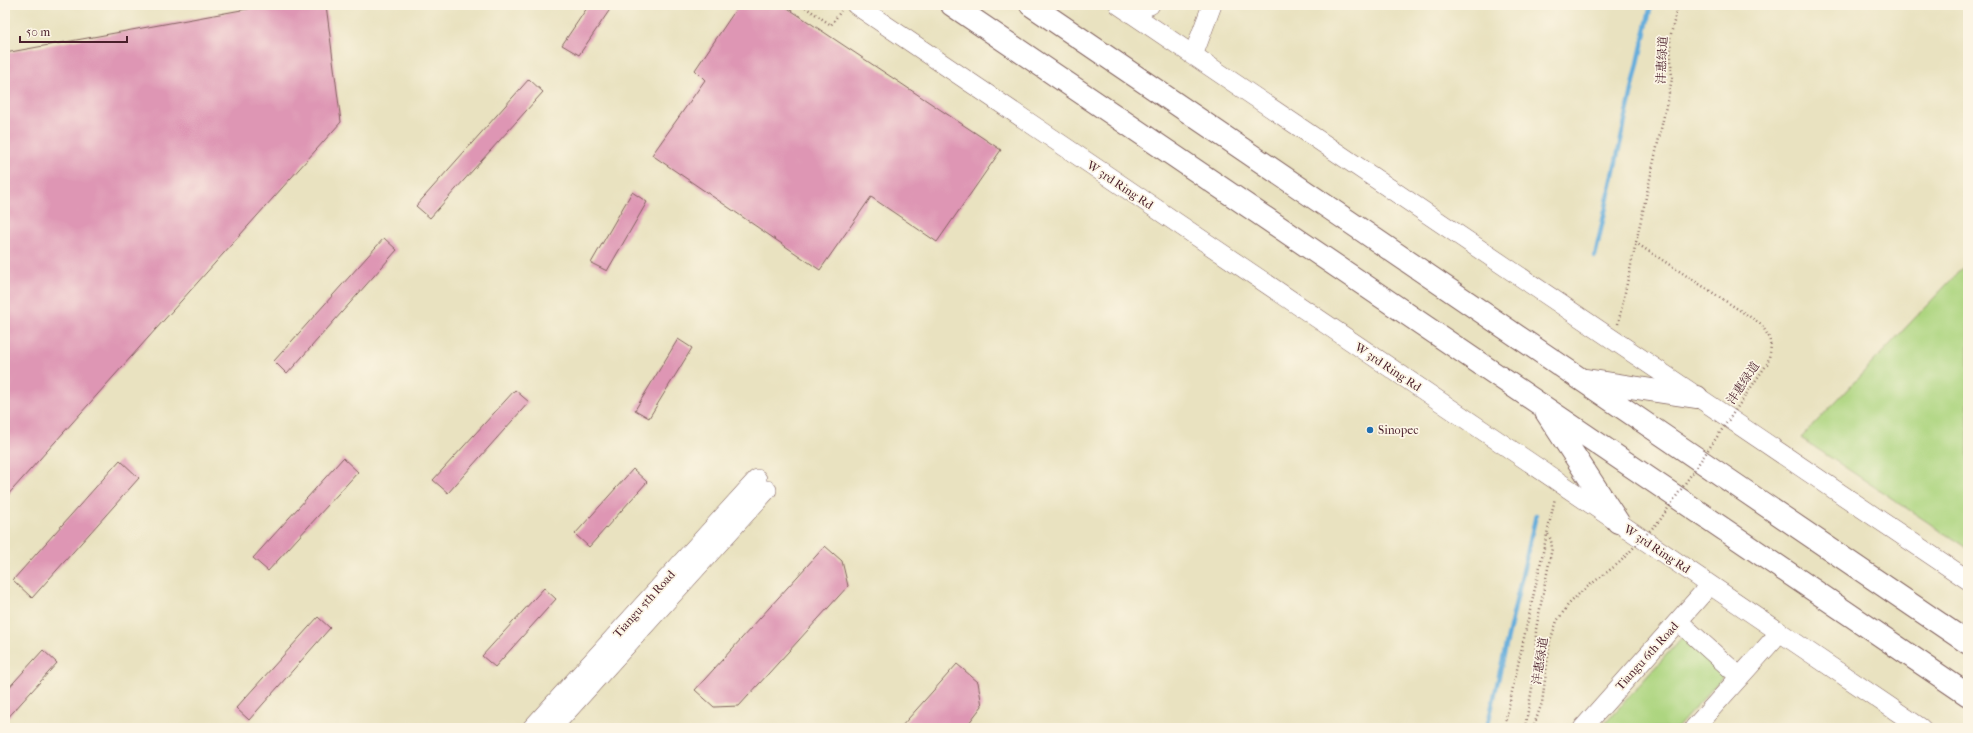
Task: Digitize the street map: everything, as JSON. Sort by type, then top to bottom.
[{"type":"highway","points":[[952,5],[1968,695]]},
{"type":"highway","points":[[1031,5],[1968,643]]},
{"type":"highway","points":[[1580,380],[1697,396]]},
{"type":"highway","points":[[1541,404],[1618,522]]},
{"type":"main road","points":[[1124,9],[1150,5]]},
{"type":"main road","points":[[1193,56],[1212,5]]},
{"type":"main road","name":"W 3rd Ring Rd","points":[[849,8],[1559,482],[1921,728]]},
{"type":"main road","points":[[1124,9],[1968,580]]},
{"type":"main road","name":"Tiangu 5th Road","points":[[532,728],[762,485],[552,728]]},
{"type":"main road","name":"Tiangu 6th Road","points":[[1583,728],[1710,585]]},
{"type":"main road","points":[[1678,621],[1740,677]]},
{"type":"main road","points":[[1694,728],[1780,632]]},
{"type":"path","points":[[802,5],[831,25],[849,8]]},
{"type":"path","name":"沣惠绿道","points":[[1533,728],[1542,703],[1550,641],[1557,621],[1568,604],[1577,595],[1619,564],[1660,520],[1766,364],[1772,349],[1768,335],[1761,324],[1636,243],[1672,79],[1670,38],[1678,5]]},
{"type":"path","points":[[1614,340],[1636,243]]},
{"type":"path","points":[[1504,728],[1546,532],[1559,482]]},
{"type":"path","points":[[1524,728],[1535,671],[1536,630],[1550,564],[1551,540],[1546,532]]},
{"type":"green space","points":[[1968,262],[1968,549],[1801,438]]},
{"type":"green space","points":[[1685,634],[1727,672],[1677,728],[1601,728]]},
{"type":"building","points":[[269,5],[326,5],[341,122],[5,498],[5,53]]},
{"type":"building","points":[[589,5],[613,5],[579,55],[562,45]]},
{"type":"building","points":[[739,5],[783,5],[1001,150],[937,242],[871,197],[820,270],[652,155],[705,80],[695,70]]},
{"type":"building","points":[[529,79],[543,92],[430,218],[416,206]]},
{"type":"building","points":[[632,192],[647,202],[607,271],[591,263]]},
{"type":"building","points":[[384,238],[397,250],[287,374],[274,361]]},
{"type":"building","points":[[678,339],[692,348],[649,418],[635,410]]},
{"type":"building","points":[[515,390],[529,402],[448,493],[433,480]]},
{"type":"building","points":[[343,458],[358,472],[268,571],[253,558]]},
{"type":"building","points":[[120,460],[139,478],[32,598],[13,580]]},
{"type":"building","points":[[633,469],[647,482],[589,547],[575,534]]},
{"type":"building","points":[[825,546],[842,561],[848,586],[739,706],[714,707],[695,690]]},
{"type":"building","points":[[544,588],[556,599],[495,667],[482,656]]},
{"type":"building","points":[[318,617],[330,628],[249,720],[236,708]]},
{"type":"building","points":[[43,650],[57,663],[5,721],[5,692]]},
{"type":"building","points":[[957,664],[978,682],[982,706],[965,728],[900,728]]},
{"type":"waterway","points":[[1595,256],[1651,5]]},
{"type":"waterway","points":[[1487,728],[1536,515]]},
{"type":"place","name":"Sinopec","points":[[1370,430]]}]
